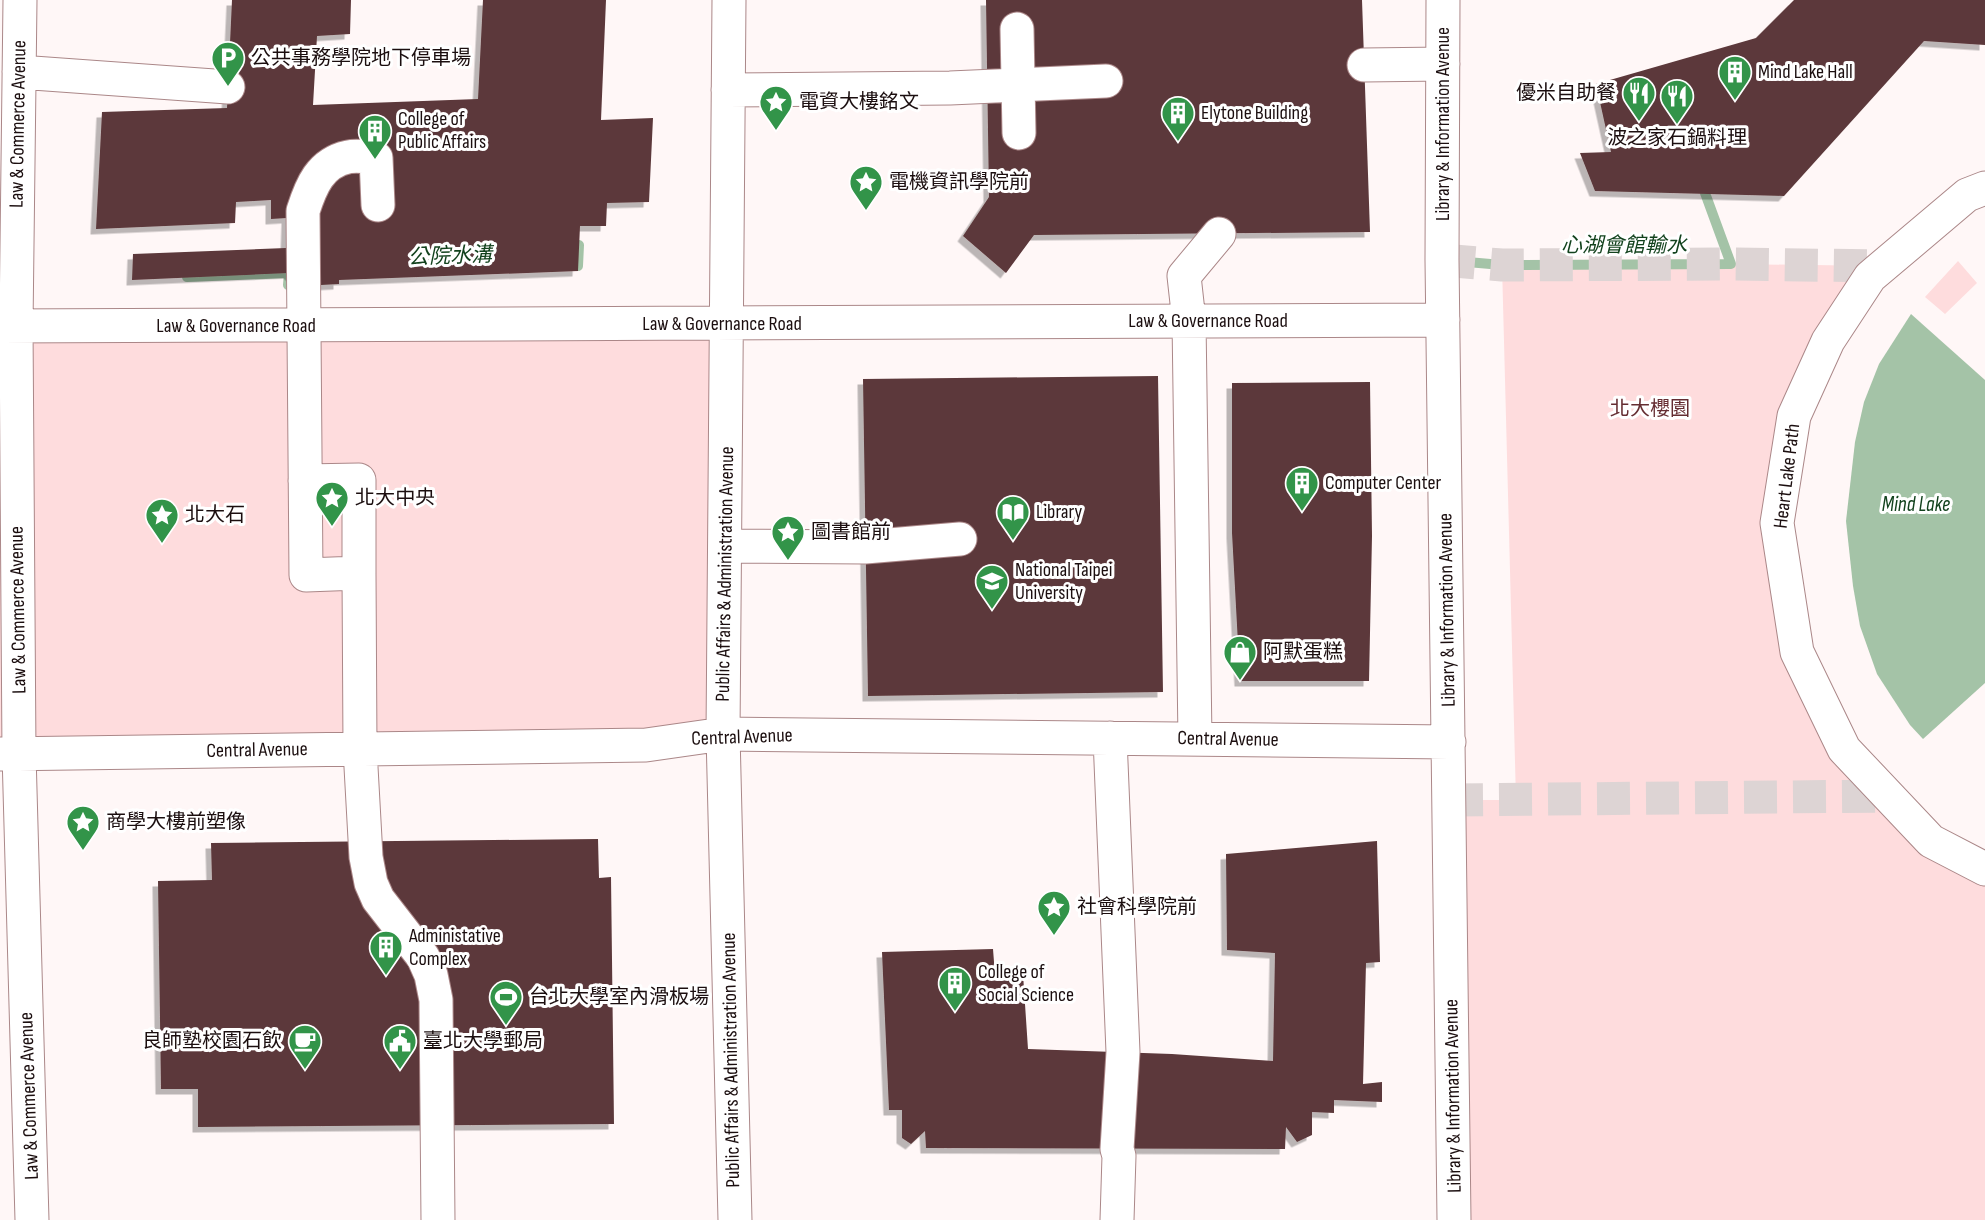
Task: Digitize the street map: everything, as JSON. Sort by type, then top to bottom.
[{"type":"street","name":"Law & Commerce Avenue","points":[[20,0],[19,72],[9,150],[10,754],[32,1220]]},
{"type":"street","name":"Public Affairs & Administration Avenue","points":[[729,0],[723,734],[735,1220]]},
{"type":"street","name":"Library & Information Avenue","points":[[1443,0],[1443,320],[1454,1220]]},
{"type":"street","points":[[1017,29],[1020,133]]},
{"type":"street","points":[[1364,65],[1443,64]]},
{"type":"street","points":[[19,72],[228,87]]},
{"type":"street","points":[[728,90],[950,88],[1106,81]]},
{"type":"street","points":[[359,573],[306,575],[303,211],[310,188],[325,166],[349,157],[376,158],[378,205]]},
{"type":"street","name":"Heart Lake Path","points":[[1985,188],[1967,195],[1870,277],[1828,341],[1794,416],[1777,523],[1797,652],[1844,749],[1932,841],[1985,869]]},
{"type":"street","points":[[1195,739],[1189,321],[1184,276],[1219,234]]},
{"type":"street","name":"Law & Governance Road","points":[[8,326],[1443,320]]},
{"type":"street","points":[[306,481],[359,480],[360,749],[366,857],[371,884],[378,899],[423,957],[431,975],[435,1000],[438,1220]]},
{"type":"street","points":[[725,546],[865,547],[960,539]]},
{"type":"street","name":"Central Avenue","points":[[10,754],[646,745],[723,734],[1449,742]]},
{"type":"street","points":[[1110,738],[1123,1052],[1117,1149],[1119,1156],[1117,1220]]},
{"type":"green space","points":[[1958,261],[1977,283],[1945,314],[1925,297]]},
{"type":"green space","name":"北大櫻園","points":[[1502,265],[1882,266],[1828,341],[1777,523],[1797,652],[1844,749],[1985,869],[1985,1220],[1454,1220],[1450,800],[1516,800]]},
{"type":"green space","points":[[727,324],[723,734],[0,754],[0,326]]},
{"type":"water","name":"Mind Lake","points":[[1911,314],[1985,380],[1985,683],[1923,739],[1910,725],[1877,674],[1860,626],[1846,521],[1855,442],[1864,402],[1879,364]]},
{"type":"building","name":"College of Public Affairs","points":[[232,0],[351,0],[350,34],[317,36],[313,105],[478,99],[483,0],[606,0],[601,120],[653,118],[649,202],[607,203],[606,226],[580,226],[578,271],[339,280],[339,284],[303,286],[289,273],[132,280],[133,254],[286,248],[287,218],[271,219],[271,200],[236,202],[235,223],[96,229],[102,112],[227,108]]},
{"type":"building","name":"Elytone Building","points":[[986,0],[1362,0],[1370,232],[1034,235],[1006,273],[963,236],[989,197]]},
{"type":"building","name":"Mind Lake Hall","points":[[1794,0],[1985,0],[1985,45],[1924,41],[1784,196],[1595,191],[1580,153],[1611,152],[1596,84],[1756,38]]},
{"type":"building","name":"Library","points":[[1158,376],[1163,692],[868,696],[863,379]]},
{"type":"building","name":"Computer Center","points":[[1370,382],[1372,536],[1369,681],[1240,681],[1232,533],[1232,383]]},
{"type":"building","name":"Administative Complex","points":[[598,839],[599,878],[611,877],[614,1124],[198,1127],[198,1089],[161,1089],[158,881],[212,880],[211,843]]},
{"type":"building","name":"College of Social Science","points":[[1377,841],[1380,962],[1366,963],[1363,1084],[1382,1082],[1382,1102],[1334,1100],[1334,1113],[1312,1112],[1312,1135],[1297,1142],[1286,1127],[1285,1149],[926,1148],[925,1131],[911,1144],[902,1138],[902,1110],[889,1110],[882,952],[993,949],[995,975],[1023,974],[1028,1049],[1172,1054],[1273,1061],[1275,953],[1227,950],[1226,854]]},
{"type":"waterway","name":"心湖會館輸水","points":[[1444,260],[1502,265],[1731,264],[1705,193]]},
{"type":"waterway","name":"公院水溝","points":[[578,266],[579,245]]},
{"type":"waterway","name":"公院水溝","points":[[187,277],[289,273],[288,285]]},
{"type":"tunnel","points":[[1442,260],[1502,265],[1882,266]]},
{"type":"tunnel","points":[[1450,800],[1889,796]]},
{"type":"place","name":"公共事務學院地下停車場","points":[[228,87]]},
{"type":"place","name":"Mind Lake Hall","points":[[1735,101]]},
{"type":"place","name":"優米自助餐","points":[[1639,122]]},
{"type":"place","name":"波之家石鍋料理","points":[[1677,125]]},
{"type":"place","name":"電資大樓銘文","points":[[776,131]]},
{"type":"place","name":"Elytone Building","points":[[1178,142]]},
{"type":"place","name":"College of Public Affairs","points":[[375,160]]},
{"type":"place","name":"電機資訊學院前","points":[[866,211]]},
{"type":"place","name":"Computer Center","points":[[1302,512]]},
{"type":"place","name":"北大中央","points":[[332,527]]},
{"type":"place","name":"Library","points":[[1013,541]]},
{"type":"place","name":"北大石","points":[[162,544]]},
{"type":"place","name":"圖書館前","points":[[788,561]]},
{"type":"place","name":"National Taipei University","points":[[992,610]]},
{"type":"place","name":"阿默蛋糕","points":[[1240,681]]},
{"type":"place","name":"商學大樓前塑像","points":[[83,851]]},
{"type":"place","name":"社會科學院前","points":[[1054,936]]},
{"type":"place","name":"Administative Complex","points":[[386,976]]},
{"type":"place","name":"College of Social Science","points":[[955,1012]]},
{"type":"place","name":"台北大學室內滑板場","points":[[506,1026]]},
{"type":"place","name":"良師塾校園石飲","points":[[305,1070]]},
{"type":"place","name":"臺北大學郵局","points":[[400,1070]]}]
